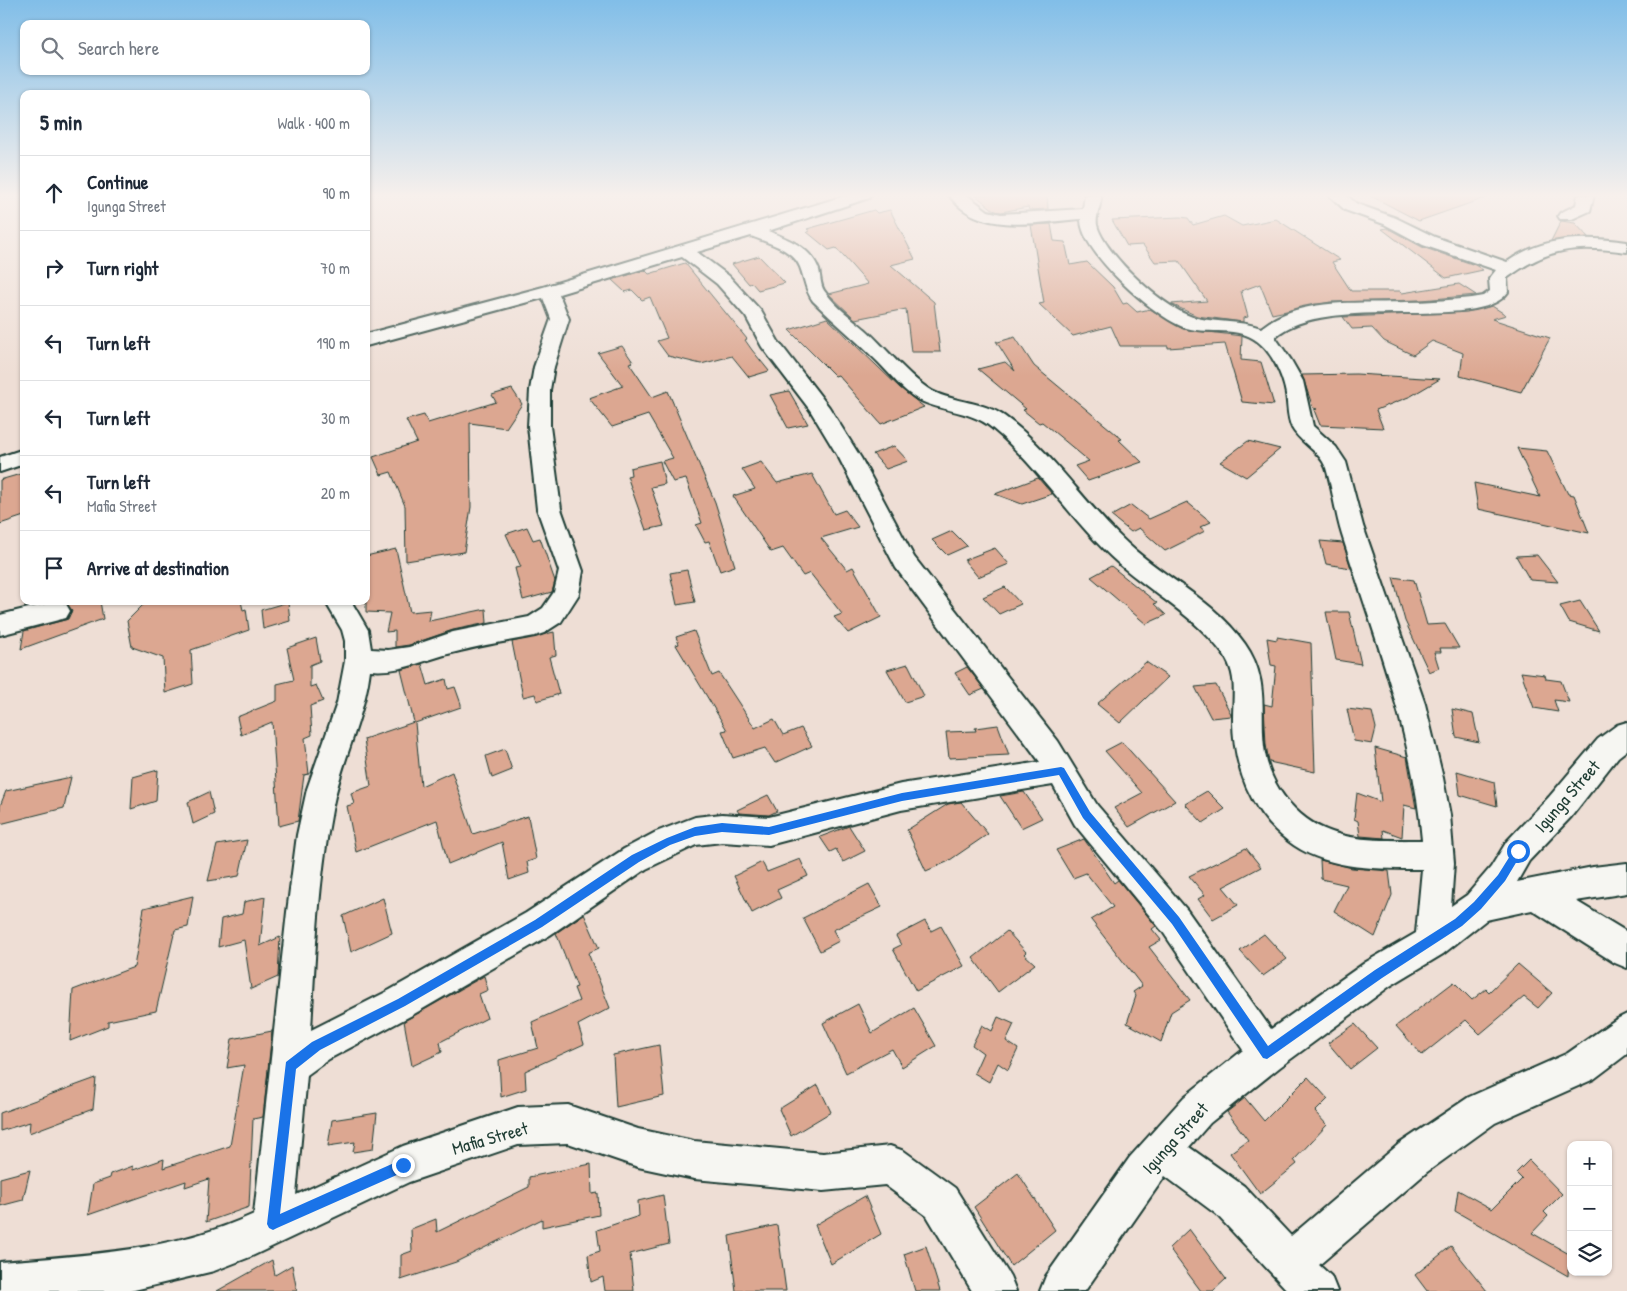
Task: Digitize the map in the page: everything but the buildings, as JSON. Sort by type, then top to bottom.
[{"type":"street","points":[[370,339],[548,291],[667,255]]},
{"type":"street","points":[[691,255],[723,280],[754,315],[769,343],[819,407],[850,458],[904,562],[950,625],[1010,698],[1061,771],[1086,815],[1175,920],[1267,1054]]},
{"type":"street","points":[[800,255],[808,265],[812,288],[914,387],[933,399],[977,411],[995,420],[1046,468],[1118,549],[1212,623],[1237,653],[1246,671],[1249,682],[1247,738],[1251,765],[1258,783],[1279,812],[1298,831],[1316,842],[1337,848],[1438,855]]},
{"type":"street","points":[[1108,255],[1143,292],[1164,309],[1191,323],[1247,330],[1263,337],[1289,372],[1294,384],[1297,412],[1305,432],[1334,462],[1348,516],[1386,624],[1426,762],[1438,855],[1431,942]]},
{"type":"street","points":[[1471,255],[1508,268]]},
{"type":"street","points":[[1263,337],[1270,329],[1277,325],[1316,313],[1349,309],[1419,307],[1487,300],[1499,292],[1498,279],[1508,268],[1530,255]]},
{"type":"street","points":[[358,659],[388,661],[410,657],[453,642],[535,626],[552,615],[566,594],[570,571],[550,509],[539,426],[540,390],[544,367],[560,319],[548,291]]},
{"type":"street","points":[[0,465],[20,458]]},
{"type":"street","points":[[273,1224],[305,898],[317,808],[329,764],[354,693],[358,659],[357,639],[348,616],[340,605]]},
{"type":"street","points":[[0,626],[57,611]]},
{"type":"street","name":"Igunga Street","points":[[1061,1291],[1144,1171],[1164,1151],[1197,1110],[1267,1054],[1378,974],[1431,942],[1478,906],[1502,878],[1518,851],[1560,807],[1608,748],[1627,734]]},
{"type":"street","points":[[290,1066],[316,1046],[402,1002],[538,924],[635,859],[674,839],[695,831],[722,828],[769,831],[902,797],[1061,771]]},
{"type":"street","points":[[1478,906],[1627,878]]},
{"type":"street","points":[[1535,894],[1627,951]]},
{"type":"street","points":[[1289,1264],[1413,1158],[1482,1110],[1581,1066],[1627,1032]]},
{"type":"street","name":"Mafia Street","points":[[0,1283],[135,1282],[236,1243],[273,1224],[403,1165],[518,1126],[568,1124],[582,1127],[638,1148],[694,1160],[822,1172],[890,1165],[941,1202],[995,1291]]},
{"type":"street","points":[[1164,1151],[1192,1174],[1214,1187],[1230,1200],[1316,1291]]},
{"type":"route","points":[[403,1165],[273,1224],[287,1111],[290,1066],[316,1046],[402,1002],[538,924],[635,859],[667,842],[695,831],[722,828],[769,831],[829,814],[902,797],[1061,771],[1086,815],[1175,920],[1267,1054],[1378,974],[1431,942],[1478,906],[1502,878],[1518,851]]}]
